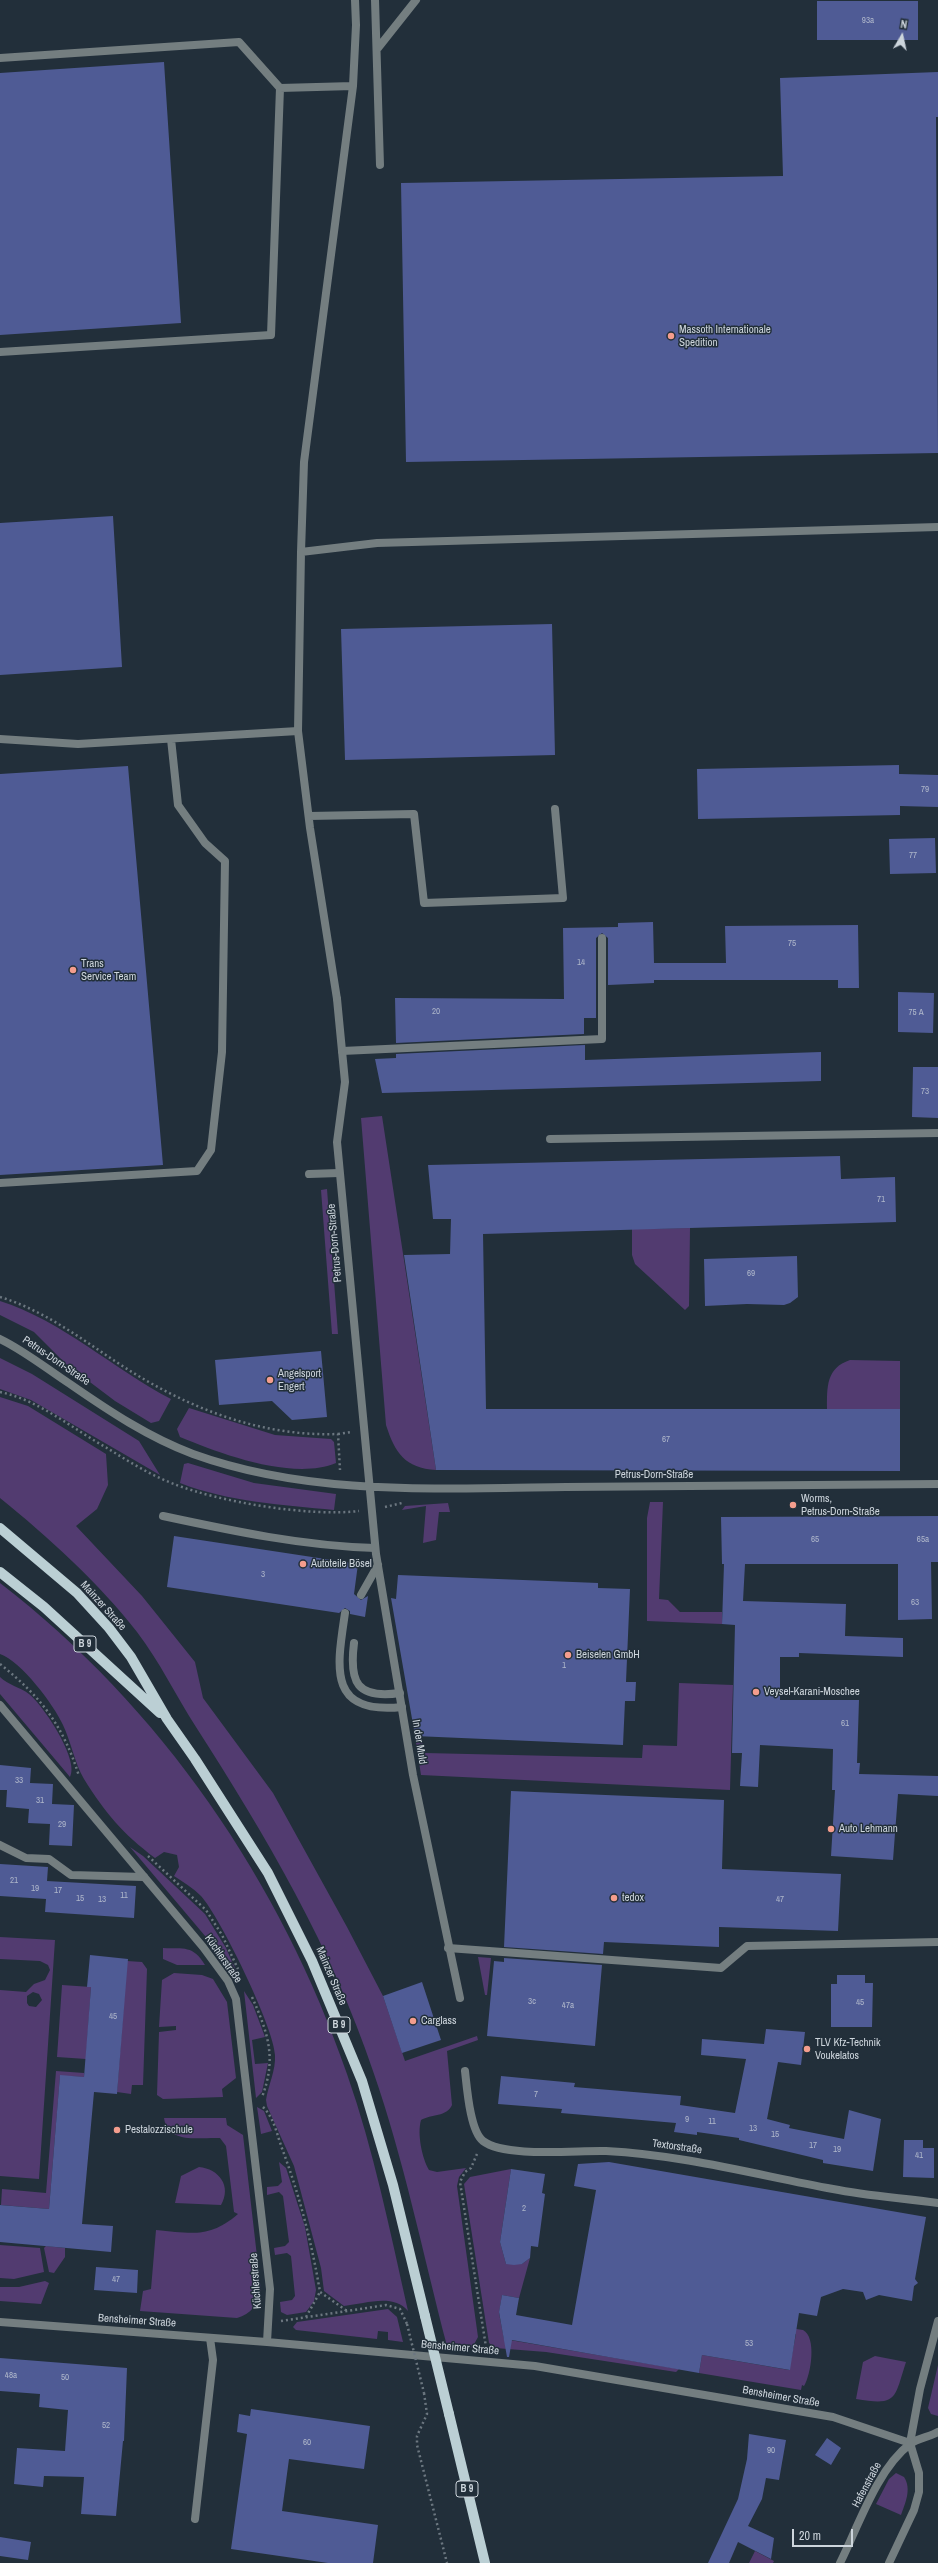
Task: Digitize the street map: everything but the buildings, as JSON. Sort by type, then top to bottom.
[{"type":"main road","name":"Mainzer Straße","points":[[0,1528],[77,1593],[109,1628],[131,1657],[167,1719],[195,1759],[268,1873],[312,1961],[362,2081],[393,2185],[485,2563]]},
{"type":"main road","name":"Mainzer Straße","points":[[0,1572],[60,1622],[167,1719]]},
{"type":"street","name":"Petrus-Dorn-Straße","points":[[355,0],[356,25],[353,86],[304,462],[298,731],[336,998],[345,1082],[337,1142],[370,1486]]},
{"type":"street","points":[[375,0],[378,48],[380,165]]},
{"type":"street","points":[[378,48],[416,0]]},
{"type":"street","points":[[0,58],[239,42],[280,88],[270,335],[0,352]]},
{"type":"street","points":[[280,88],[353,86]]},
{"type":"street","points":[[301,552],[377,542],[938,527]]},
{"type":"street","points":[[0,739],[78,744],[298,731]]},
{"type":"street","points":[[0,1184],[197,1171],[211,1150],[222,1052],[225,861],[205,843],[178,805],[171,739]]},
{"type":"street","points":[[309,816],[414,814],[424,902],[431,902],[563,898],[555,809]]},
{"type":"street","points":[[342,1051],[602,1039],[602,938]]},
{"type":"street","points":[[550,1139],[938,1133]]},
{"type":"street","points":[[309,1174],[339,1173]]},
{"type":"street","name":"Petrus-Dorn-Straße","points":[[0,1339],[107,1409],[162,1442],[224,1464],[255,1472],[341,1484],[370,1486],[938,1484]]},
{"type":"street","name":"In der Muld","points":[[370,1486],[375,1548],[414,1783],[448,1948],[460,1998]]},
{"type":"street","points":[[163,1516],[252,1535],[339,1547],[375,1548]]},
{"type":"street","points":[[361,1595],[378,1565]]},
{"type":"street","points":[[345,1614],[338,1669],[346,1689],[359,1704],[371,1708],[402,1707]]},
{"type":"street","points":[[354,1643],[352,1668],[362,1688],[374,1695],[400,1693]]},
{"type":"street","name":"Küchlerstraße","points":[[0,1705],[203,1947],[233,1990],[249,2101],[270,2290],[267,2342]]},
{"type":"street","points":[[0,1845],[26,1858],[49,1859],[71,1875],[144,1877]]},
{"type":"street","points":[[448,1948],[721,1968],[747,1946],[938,1942]]},
{"type":"street","points":[[465,2071],[475,2126],[482,2140]]},
{"type":"street","name":"Textorstraße","points":[[482,2140],[509,2150],[588,2150],[659,2155],[706,2162],[835,2190],[938,2203]]},
{"type":"street","points":[[889,2563],[914,2510],[919,2492],[919,2474],[910,2443],[920,2389],[938,2321]]},
{"type":"street","name":"Bensheimer Straße","points":[[0,2322],[267,2342],[488,2361],[657,2386],[833,2417],[910,2443]]},
{"type":"street","points":[[195,2519],[213,2360],[210,2338]]},
{"type":"street","name":"Hafenstraße","points":[[840,2563],[878,2485],[892,2462],[910,2443],[938,2432]]},
{"type":"path","points":[[0,1296],[42,1314],[153,1385],[214,1413],[276,1431],[338,1434],[341,1484]]},
{"type":"path","points":[[249,2101],[259,2102],[266,2110],[277,2130],[308,2226],[320,2292],[306,2317]]},
{"type":"path","points":[[482,2140],[471,2168],[465,2172],[460,2182],[488,2361]]},
{"type":"path","points":[[320,2292],[347,2311]]},
{"type":"path","points":[[269,2323],[391,2305],[400,2309],[407,2324],[424,2393],[427,2414],[417,2436],[417,2445],[447,2563]]},
{"type":"shaded area","points":[[382,1116],[436,1470],[416,1466],[403,1457],[393,1444],[386,1425],[361,1118]]},
{"type":"shaded area","points":[[327,1189],[338,1334],[332,1334],[321,1190]]},
{"type":"shaded area","points":[[690,1228],[689,1306],[685,1310],[635,1264],[632,1255],[632,1229]]},
{"type":"shaded area","points":[[0,1301],[23,1310],[66,1333],[171,1399],[159,1421],[151,1423],[115,1401],[66,1364],[34,1332],[0,1315]]},
{"type":"shaded area","points":[[0,1358],[32,1374],[139,1441],[160,1475],[31,1400],[0,1389]]},
{"type":"shaded area","points":[[850,1360],[900,1361],[900,1409],[827,1409],[827,1393],[832,1373],[836,1368]]},
{"type":"shaded area","points":[[0,1397],[28,1406],[106,1454],[108,1485],[97,1509],[76,1526],[142,1596],[195,1662],[203,1698],[273,1793],[347,1927],[383,1996],[405,2061],[477,2036],[478,2040],[447,2051],[452,2105],[446,2112],[421,2120],[420,2126],[422,2153],[429,2170],[437,2172],[466,2168],[459,2177],[457,2186],[478,2337],[472,2348],[447,2346],[404,2173],[373,2071],[338,1981],[272,1851],[161,1667],[137,1632],[107,1596],[72,1561],[0,1498]]},
{"type":"shaded area","points":[[189,1408],[275,1435],[331,1439],[334,1442],[336,1463],[319,1468],[299,1469],[279,1467],[257,1463],[197,1444],[180,1437],[177,1429]]},
{"type":"shaded area","points":[[188,1463],[254,1483],[336,1494],[334,1510],[237,1499],[218,1495],[180,1483],[184,1464]]},
{"type":"shaded area","points":[[650,1502],[663,1502],[659,1599],[668,1600],[680,1612],[722,1612],[722,1624],[647,1621],[647,1518]]},
{"type":"shaded area","points":[[448,1503],[450,1512],[439,1512],[436,1540],[423,1543],[426,1506],[402,1510],[405,1506]]},
{"type":"shaded area","points":[[0,1583],[58,1632],[113,1685],[163,1742],[209,1803],[251,1867],[288,1934],[320,2003],[347,2074],[357,2103],[373,2162],[408,2311],[395,2302],[387,2301],[344,2306],[324,2291],[321,2268],[294,2166],[267,2106],[266,2100],[275,2055],[266,2021],[245,1973],[210,1908],[198,1893],[174,1876],[179,1867],[177,1855],[164,1852],[155,1858],[133,1840],[107,1813],[84,1779],[78,1767],[59,1716],[27,1674],[8,1658],[0,1654]]},
{"type":"shaded area","points":[[0,1677],[29,1694],[43,1709],[58,1733],[70,1758],[72,1769],[70,1777],[0,1694]]},
{"type":"shaded area","points":[[679,1683],[733,1685],[730,1790],[421,1775],[415,1736],[421,1736],[425,1753],[642,1758],[643,1745],[677,1746]]},
{"type":"shaded area","points":[[130,1847],[143,1856],[205,1914],[226,1948],[238,1975]]},
{"type":"shaded area","points":[[0,1937],[55,1940],[39,2179],[0,2176],[0,1990],[26,1992],[34,1984],[45,1980],[50,1970],[48,1965],[40,1961],[0,1959]],"holes":[[[33,1992],[39,1994],[42,2000],[36,2007],[29,2006],[27,2003],[27,1996]]]},
{"type":"shaded area","points":[[163,1948],[187,1949],[192,1951],[205,1965],[177,1965],[163,1959]]},
{"type":"shaded area","points":[[478,1957],[491,1958],[487,1995],[485,1995]]},
{"type":"shaded area","points":[[127,1961],[142,1962],[147,1969],[143,2085],[132,2085],[131,2094],[117,2092]]},
{"type":"shaded area","points":[[174,1973],[202,1975],[213,1979],[227,2002],[236,2078],[222,2089],[223,2097],[163,2099],[157,2095],[159,2032],[176,2030],[176,2026],[159,2027],[162,1980]]},
{"type":"shaded area","points":[[62,1985],[91,1987],[86,2059],[57,2057]]},
{"type":"shaded area","points":[[244,1991],[253,2005],[265,2037],[252,2040],[255,2064],[268,2063],[262,2092],[256,2098]]},
{"type":"shaded area","points":[[56,2071],[84,2073],[84,2077],[60,2076],[49,2209],[1,2205],[2,2189],[46,2193]]},
{"type":"shaded area","points":[[257,2107],[264,2111],[272,2131],[261,2134]]},
{"type":"shaded area","points":[[164,2118],[226,2118],[227,2125],[243,2135],[261,2291],[253,2308],[246,2314],[237,2318],[140,2311],[143,2291],[151,2289],[156,2230],[190,2233],[209,2231],[228,2222],[238,2214],[234,2212],[226,2146],[220,2138],[186,2138],[178,2136],[167,2127]]},
{"type":"shaded area","points":[[279,2162],[286,2168],[305,2227],[316,2290],[314,2301],[306,2312],[287,2315],[281,2312],[280,2302],[292,2300],[295,2296],[291,2256],[287,2253],[275,2255],[274,2248],[285,2246],[289,2242],[283,2196],[279,2192],[267,2195],[267,2187],[278,2186],[282,2182]]},
{"type":"shaded area","points":[[199,2167],[212,2171],[222,2180],[225,2191],[221,2205],[175,2203],[181,2176]]},
{"type":"shaded area","points":[[511,2169],[500,2242],[506,2264],[522,2264],[530,2258],[519,2298],[502,2295],[499,2313],[504,2339],[679,2369],[676,2372],[546,2352],[495,2348],[489,2343],[464,2184],[470,2177]]},
{"type":"shaded area","points":[[0,2245],[40,2248],[44,2272],[14,2279],[0,2278]]},
{"type":"shaded area","points":[[46,2246],[65,2248],[65,2257],[54,2273],[49,2272],[44,2248]]},
{"type":"shaded area","points":[[45,2281],[49,2283],[41,2304],[0,2301],[0,2287],[19,2287]]},
{"type":"shaded area","points":[[388,2309],[397,2317],[403,2342],[388,2340],[388,2332],[378,2331],[377,2339],[296,2330],[293,2327],[297,2322]]},
{"type":"shaded area","points":[[744,2321],[803,2330],[807,2334],[810,2340],[811,2356],[807,2381],[804,2386],[802,2385],[801,2390],[699,2373],[702,2355],[789,2370],[796,2334]]},
{"type":"shaded area","points":[[875,2356],[906,2362],[896,2392],[887,2400],[870,2401],[856,2399],[863,2362]]},
{"type":"shaded area","points":[[938,2365],[938,2416],[931,2414],[928,2408]]},
{"type":"shaded area","points":[[896,2473],[904,2477],[908,2491],[901,2515],[876,2504],[889,2479]]},
{"type":"shaded area","points":[[755,2551],[774,2561],[773,2563],[749,2563]]},
{"type":"place","name":"Massoth Internationale Spedition","points":[[671,336]]},
{"type":"place","name":"Trans Service Team","points":[[73,970]]},
{"type":"place","name":"Angelsport Engert","points":[[270,1380]]},
{"type":"place","name":"Worms, Petrus-Dorn-Straße","points":[[793,1505]]},
{"type":"place","name":"Autoteile Bösel","points":[[303,1564]]},
{"type":"place","name":"Beiselen GmbH","points":[[568,1655]]},
{"type":"place","name":"Veysel-Karani-Moschee","points":[[756,1692]]},
{"type":"place","name":"Auto Lehmann","points":[[831,1829]]},
{"type":"place","name":"tedox","points":[[614,1898]]},
{"type":"place","name":"Carglass","points":[[413,2021]]},
{"type":"place","name":"TLV Kfz-Technik Voukelatos","points":[[807,2049]]},
{"type":"place","name":"Pestalozzischule","points":[[117,2130]]}]
